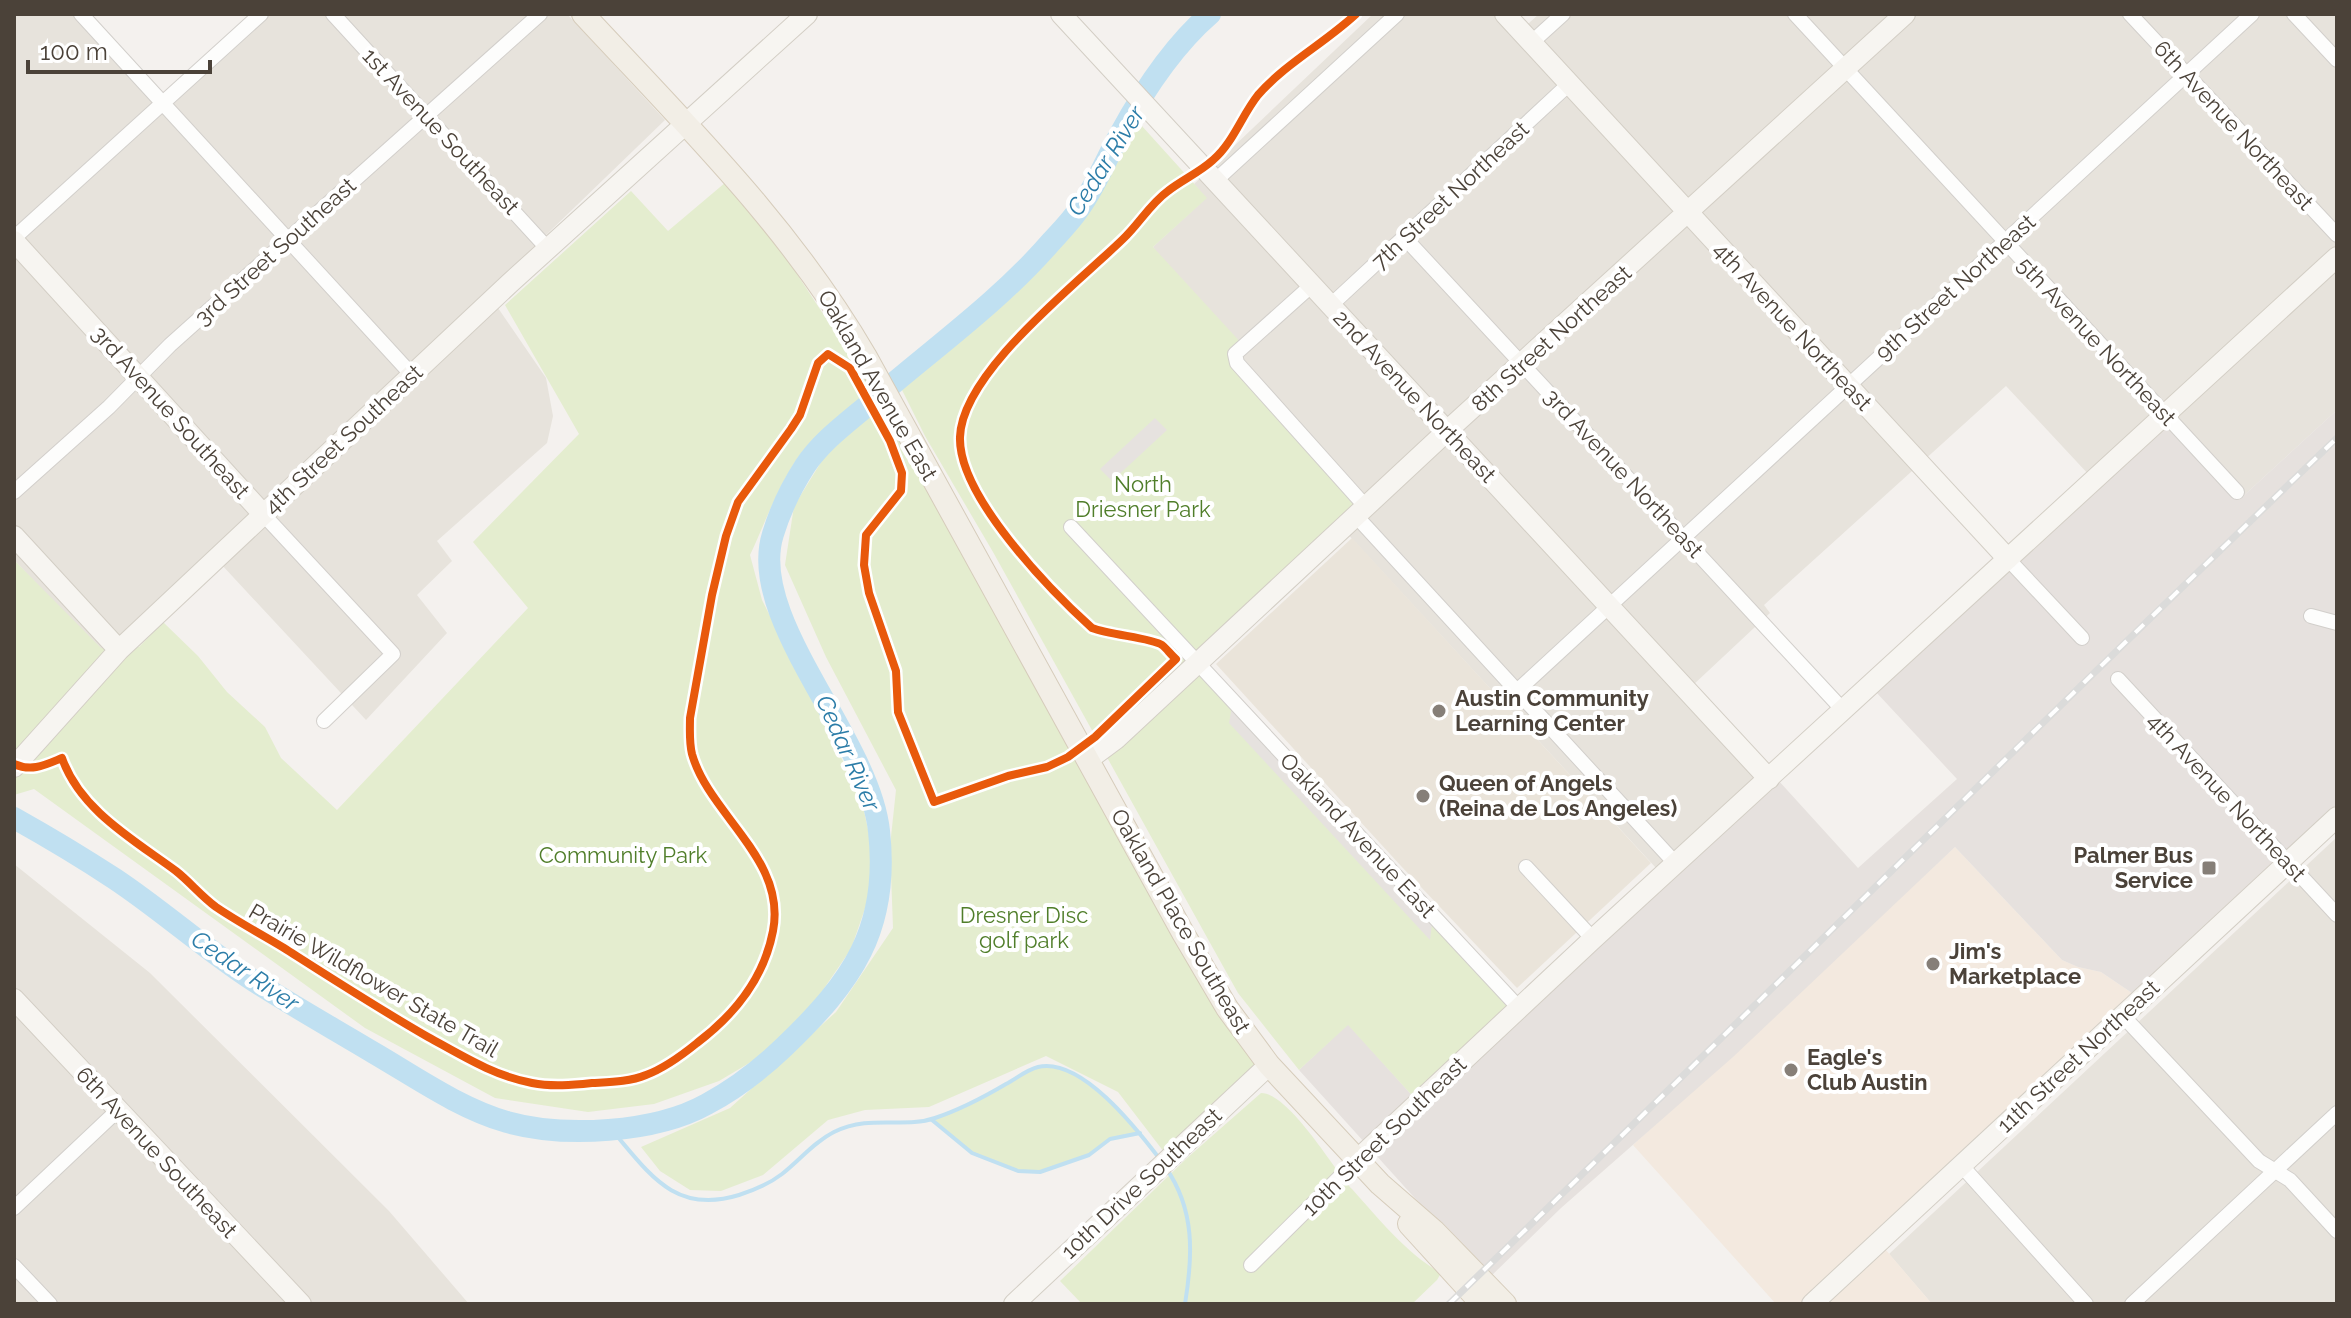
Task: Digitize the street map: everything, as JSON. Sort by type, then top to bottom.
[{"type":"main road","name":"Oakland Avenue East","points":[[583,14],[759,204],[795,249],[866,357],[1089,759]]},
{"type":"main road","name":"Oakland Place Southeast","points":[[1089,759],[1213,986],[1239,1026],[1269,1065],[1357,1160],[1434,1231],[1505,1304]]},
{"type":"main road","name":"Oakland Place Southeast","points":[[1380,1184],[1430,1249],[1482,1304]]},
{"type":"street","points":[[81,14],[412,375]]},
{"type":"street","points":[[14,239],[261,14]]},
{"type":"street","name":"1st Avenue Southeast","points":[[333,14],[548,249]]},
{"type":"street","name":"3rd Street Southeast","points":[[14,492],[139,378],[170,345],[540,14]]},
{"type":"street","name":"4th Street Southeast","points":[[21,760],[119,650],[548,249],[807,14]]},
{"type":"street","name":"2nd Avenue Northeast","points":[[1061,14],[1769,779]]},
{"type":"street","points":[[1215,181],[1397,14]]},
{"type":"street","name":"4th Avenue Northeast","points":[[1505,14],[2082,638]]},
{"type":"street","points":[[1531,43],[1563,14]]},
{"type":"street","name":"5th Avenue Northeast","points":[[1795,14],[2237,492]]},
{"type":"street","name":"8th Street Northeast","points":[[1089,759],[1116,739],[1447,431],[1905,14]]},
{"type":"street","name":"6th Avenue Northeast","points":[[2130,14],[2337,235]]},
{"type":"street","name":"9th Street Northeast","points":[[1517,691],[2252,14]]},
{"type":"street","points":[[2294,14],[2337,60]]},
{"type":"street","name":"7th Street Northeast","points":[[1331,305],[1569,84]]},
{"type":"street","name":"3rd Avenue Northeast","points":[[1404,237],[1843,710]]},
{"type":"street","name":"3rd Avenue Southeast","points":[[14,239],[393,654],[324,721]]},
{"type":"street","name":"10th Street Southeast","points":[[1251,1265],[1357,1160],[1593,939],[2337,257]]},
{"type":"street","points":[[1312,285],[1235,354],[1241,371],[1517,691],[1676,864]]},
{"type":"street","name":"Oakland Avenue East","points":[[1071,527],[1519,1008]]},
{"type":"street","points":[[14,536],[119,650]]},
{"type":"street","points":[[2311,616],[2337,623]]},
{"type":"street","name":"4th Avenue Northeast","points":[[2118,679],[2337,915]]},
{"type":"street","name":"11th Street Northeast","points":[[1816,1300],[2337,817]]},
{"type":"street","points":[[1526,867],[1593,939]]},
{"type":"street","name":"6th Avenue Southeast","points":[[14,999],[301,1304]]},
{"type":"street","points":[[2123,1016],[2259,1161],[2290,1180],[2337,1231]]},
{"type":"street","name":"10th Drive Southeast","points":[[1014,1304],[1269,1065]]},
{"type":"street","points":[[14,1208],[118,1110]]},
{"type":"street","points":[[2132,1304],[2337,1113]]},
{"type":"street","points":[[1961,1165],[2086,1304]]},
{"type":"street","points":[[14,1266],[50,1304]]},
{"type":"shaded area","points":[[14,14],[91,14],[163,95],[250,14],[567,14],[665,120],[487,292],[546,378],[553,416],[547,443],[437,541],[452,561],[417,595],[447,633],[366,720],[221,564],[101,651],[14,560]]},
{"type":"shaded area","points":[[1373,14],[1505,14],[1520,31],[1539,14],[2337,14],[2337,410],[2239,500],[2090,476],[2006,386],[1764,605],[1770,613],[1692,686],[1778,780],[1668,881],[1343,529],[1241,371],[1153,247],[1206,198],[1194,184]]},
{"type":"shaded area","points":[[2337,410],[2337,804],[2132,993],[2101,972],[2062,960],[1955,847],[1733,1057],[1561,1208],[1488,1279],[1299,1070],[1348,1024],[1418,1102],[1778,780],[1858,868],[1957,779],[1875,691],[2166,421],[2239,500]]},
{"type":"shaded area","points":[[1155,418],[1167,430],[1112,481],[1100,469]]},
{"type":"shaded area","points":[[1352,538],[1651,863],[1517,988],[1216,664]]},
{"type":"shaded area","points":[[1233,701],[1433,916],[1430,940],[1229,723]]},
{"type":"shaded area","points":[[2337,837],[2337,1304],[1932,1304],[1889,1254]]},
{"type":"shaded area","points":[[1955,847],[2062,960],[2101,972],[2132,993],[1874,1236],[1932,1304],[1776,1304],[1633,1145]]},
{"type":"shaded area","points":[[14,864],[150,973],[389,1211],[469,1304],[14,1304]]},
{"type":"green space","name":"North Driesner Park","points":[[1132,115],[1207,198],[1153,247],[1244,346],[1235,354],[1366,507],[1198,663],[1519,1008],[1418,1102],[1348,1025],[1299,1070],[1238,993],[993,552],[925,436],[897,380],[992,300],[1057,235],[1092,188]]},
{"type":"green space","name":"Community Park","points":[[726,182],[774,239],[873,390],[838,416],[807,446],[783,483],[750,555],[762,600],[861,797],[872,848],[869,897],[851,949],[812,1006],[761,1056],[719,1081],[654,1104],[588,1112],[495,1098],[365,1028],[34,789],[14,795],[14,560],[101,648],[139,647],[163,622],[198,656],[227,692],[265,727],[281,758],[337,810],[528,608],[473,542],[579,434],[505,305],[631,191],[668,231]]},
{"type":"green space","name":"Dresner Disc golf park","points":[[881,402],[1258,1063],[1164,1152],[1118,1092],[1046,1056],[929,1107],[865,1110],[828,1120],[763,1175],[721,1191],[690,1190],[660,1171],[641,1147],[730,1108],[836,1012],[893,928],[890,846],[896,790],[826,657],[785,565],[794,506],[826,454]]},
{"type":"green space","points":[[1050,1066],[1089,1084],[1111,1101],[1140,1133],[1110,1139],[1089,1155],[1040,1172],[1018,1171],[972,1153],[932,1120],[995,1091],[1029,1070]]},
{"type":"green space","points":[[1261,1093],[1272,1096],[1297,1118],[1352,1189],[1383,1223],[1416,1256],[1441,1273],[1437,1280],[1412,1304],[1082,1304],[1060,1281],[1187,1158]]},
{"type":"waterway","name":"Cedar River","points":[[14,818],[115,879],[269,990],[439,1092],[489,1116],[555,1130],[636,1127],[686,1114],[738,1085],[808,1023],[847,976],[872,925],[881,866],[879,831],[870,795],[854,757],[792,641],[777,603],[769,567],[773,534],[783,508],[805,466],[829,438],[988,304],[1066,226],[1091,191],[1149,85],[1184,40],[1210,14]]},
{"type":"waterway","points":[[611,1129],[638,1161],[665,1186],[680,1195],[716,1200],[745,1193],[772,1181],[834,1132],[861,1124],[935,1118],[971,1103],[1034,1068],[1055,1067],[1089,1083],[1122,1113],[1159,1158]]},
{"type":"waterway","points":[[932,1120],[972,1153],[1018,1171],[1040,1172],[1089,1155],[1110,1139],[1140,1133]]},
{"type":"waterway","points":[[1166,1168],[1187,1217],[1190,1251],[1185,1304]]},
{"type":"railway","points":[[1449,1304],[2337,438]]},
{"type":"cycle path","name":"Prairie Wildflower State Trail","points":[[14,764],[33,767],[62,758],[70,777],[95,808],[176,871],[216,907],[465,1058],[518,1080],[547,1085],[633,1079],[666,1065],[711,1032],[735,1008],[763,964],[773,931],[774,905],[769,882],[758,859],[701,776],[691,750],[690,718],[712,595],[726,536],[738,502],[800,415],[818,363],[828,354],[850,368],[890,441],[902,473],[901,491],[866,535],[864,565],[869,593],[896,671],[898,712],[934,802],[1008,776],[1047,767],[1068,757],[1095,737],[1176,659],[1157,643],[1092,628],[1031,566],[990,513],[963,461],[960,437],[966,412],[980,385],[1025,330],[1123,239],[1162,196],[1220,153],[1252,103],[1269,84],[1356,14]]},
{"type":"place","name":"Austin Community Learning Center","points":[[1439,711]]},
{"type":"place","name":"Queen of Angels (Reina de Los Angeles)","points":[[1423,796]]},
{"type":"place","name":"Palmer Bus Service","points":[[2209,868]]},
{"type":"place","name":"Jim's Marketplace","points":[[1933,964]]},
{"type":"place","name":"Eagle's Club Austin","points":[[1791,1070]]}]
